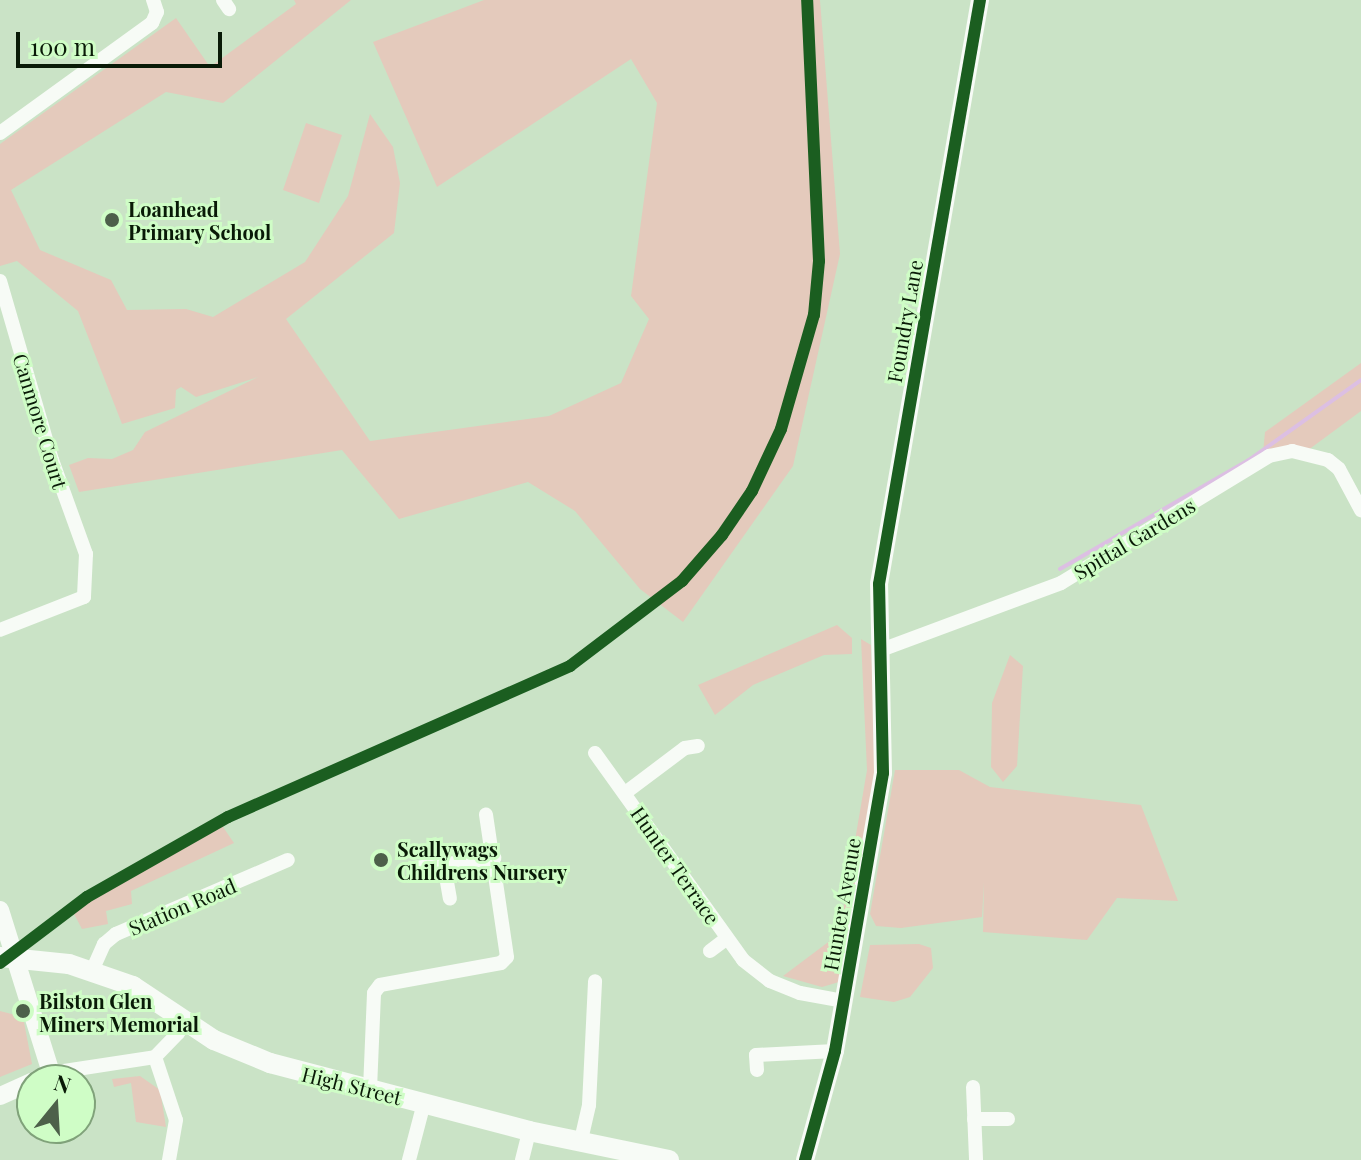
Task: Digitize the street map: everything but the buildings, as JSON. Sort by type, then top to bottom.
[{"type":"main road","name":"High Street","points":[[8,956],[92,971],[133,986],[183,1019],[248,1055],[529,1131],[669,1160]]},
{"type":"street","points":[[0,133],[152,23],[157,12],[153,0]]},
{"type":"street","name":"Foundry Lane","points":[[881,650],[879,584],[980,0]]},
{"type":"street","name":"Canmore Court","points":[[0,281],[70,515],[86,554],[84,597],[0,630]]},
{"type":"street","name":"Spittal Gardens","points":[[881,650],[1061,583],[1269,456],[1292,451],[1328,460],[1339,469],[1361,510]]},
{"type":"street","name":"Hunter Avenue","points":[[805,1160],[835,1051],[883,773],[881,650]]},
{"type":"street","name":"Hunter Terrace","points":[[625,793],[685,748],[698,746]]},
{"type":"street","name":"Hunter Terrace","points":[[595,753],[743,960],[770,981],[800,993],[844,1001]]},
{"type":"street","points":[[370,1089],[374,993],[380,985],[501,963],[507,957],[486,815]]},
{"type":"street","points":[[415,868],[494,858]]},
{"type":"street","name":"Station Road","points":[[92,971],[104,944],[116,934],[288,860]]},
{"type":"street","points":[[444,865],[450,898]]},
{"type":"street","points":[[0,910],[8,956],[35,1064]]},
{"type":"street","name":"Hunter Terrace","points":[[710,951],[727,938]]},
{"type":"street","points":[[581,1140],[589,1105],[598,988]]},
{"type":"street","points":[[96,1068],[155,1057],[178,1033],[183,1019]]},
{"type":"street","points":[[757,1070],[756,1055],[835,1051]]},
{"type":"street","points":[[155,1057],[176,1120],[169,1160]]},
{"type":"street","points":[[973,1087],[976,1160]]},
{"type":"street","points":[[409,1160],[424,1103]]},
{"type":"street","points":[[974,1119],[1008,1119]]},
{"type":"street","points":[[522,1160],[529,1131]]},
{"type":"shaded area","points":[[294,0],[351,0],[223,103],[166,92],[11,190],[40,250],[111,280],[127,310],[186,309],[213,317],[305,262],[348,196],[370,114],[393,147],[400,183],[394,233],[286,319],[370,441],[549,416],[621,383],[649,319],[631,296],[657,103],[631,59],[437,187],[373,42],[484,0],[820,0],[840,254],[793,466],[683,622],[640,589],[575,511],[528,482],[399,519],[342,450],[79,492],[69,465],[88,458],[112,459],[133,450],[145,432],[258,377],[196,397],[181,387],[176,390],[175,408],[122,424],[78,311],[17,261],[0,266],[0,144],[176,18],[210,67],[296,4]]},
{"type":"shaded area","points":[[306,123],[342,135],[319,203],[283,190]]},
{"type":"shaded area","points":[[1361,363],[1361,411],[1300,456],[1263,453],[1265,432]]},
{"type":"shaded area","points":[[837,625],[852,638],[852,654],[824,655],[753,685],[715,715],[698,685]]},
{"type":"shaded area","points":[[861,639],[871,645],[877,774],[839,982],[822,987],[783,976],[839,934],[867,770]]},
{"type":"shaded area","points":[[1010,655],[1023,666],[1017,766],[1003,782],[991,767],[992,703]]},
{"type":"shaded area","points":[[895,770],[959,770],[990,787],[1141,805],[1178,901],[1117,898],[1087,940],[983,932],[984,882],[982,917],[901,928],[876,926],[870,914]]},
{"type":"shaded area","points":[[221,824],[234,843],[131,891],[132,904],[106,911],[108,924],[82,929],[73,912],[168,851]]},
{"type":"shaded area","points":[[919,944],[931,948],[933,968],[910,997],[894,1002],[860,997],[870,945]]},
{"type":"shaded area","points":[[0,1011],[23,1017],[32,1064],[16,1064],[16,1070],[0,1077]]},
{"type":"shaded area","points":[[140,1076],[160,1090],[166,1127],[136,1122],[131,1083],[114,1087],[112,1079]]},
{"type":"waterway","points":[[1060,569],[1249,460],[1361,380]]},
{"type":"cycle path","points":[[0,963],[87,897],[228,817],[570,666],[682,581],[722,535],[752,491],[781,429],[814,315],[819,261],[807,0]]},
{"type":"cycle path","points":[[805,1160],[835,1051],[883,773],[879,584],[980,0]]},
{"type":"place","name":"Loanhead Primary School","points":[[112,220]]},
{"type":"place","name":"Scallywags Childrens Nursery","points":[[381,860]]},
{"type":"place","name":"Bilston Glen Miners Memorial","points":[[23,1011]]}]
